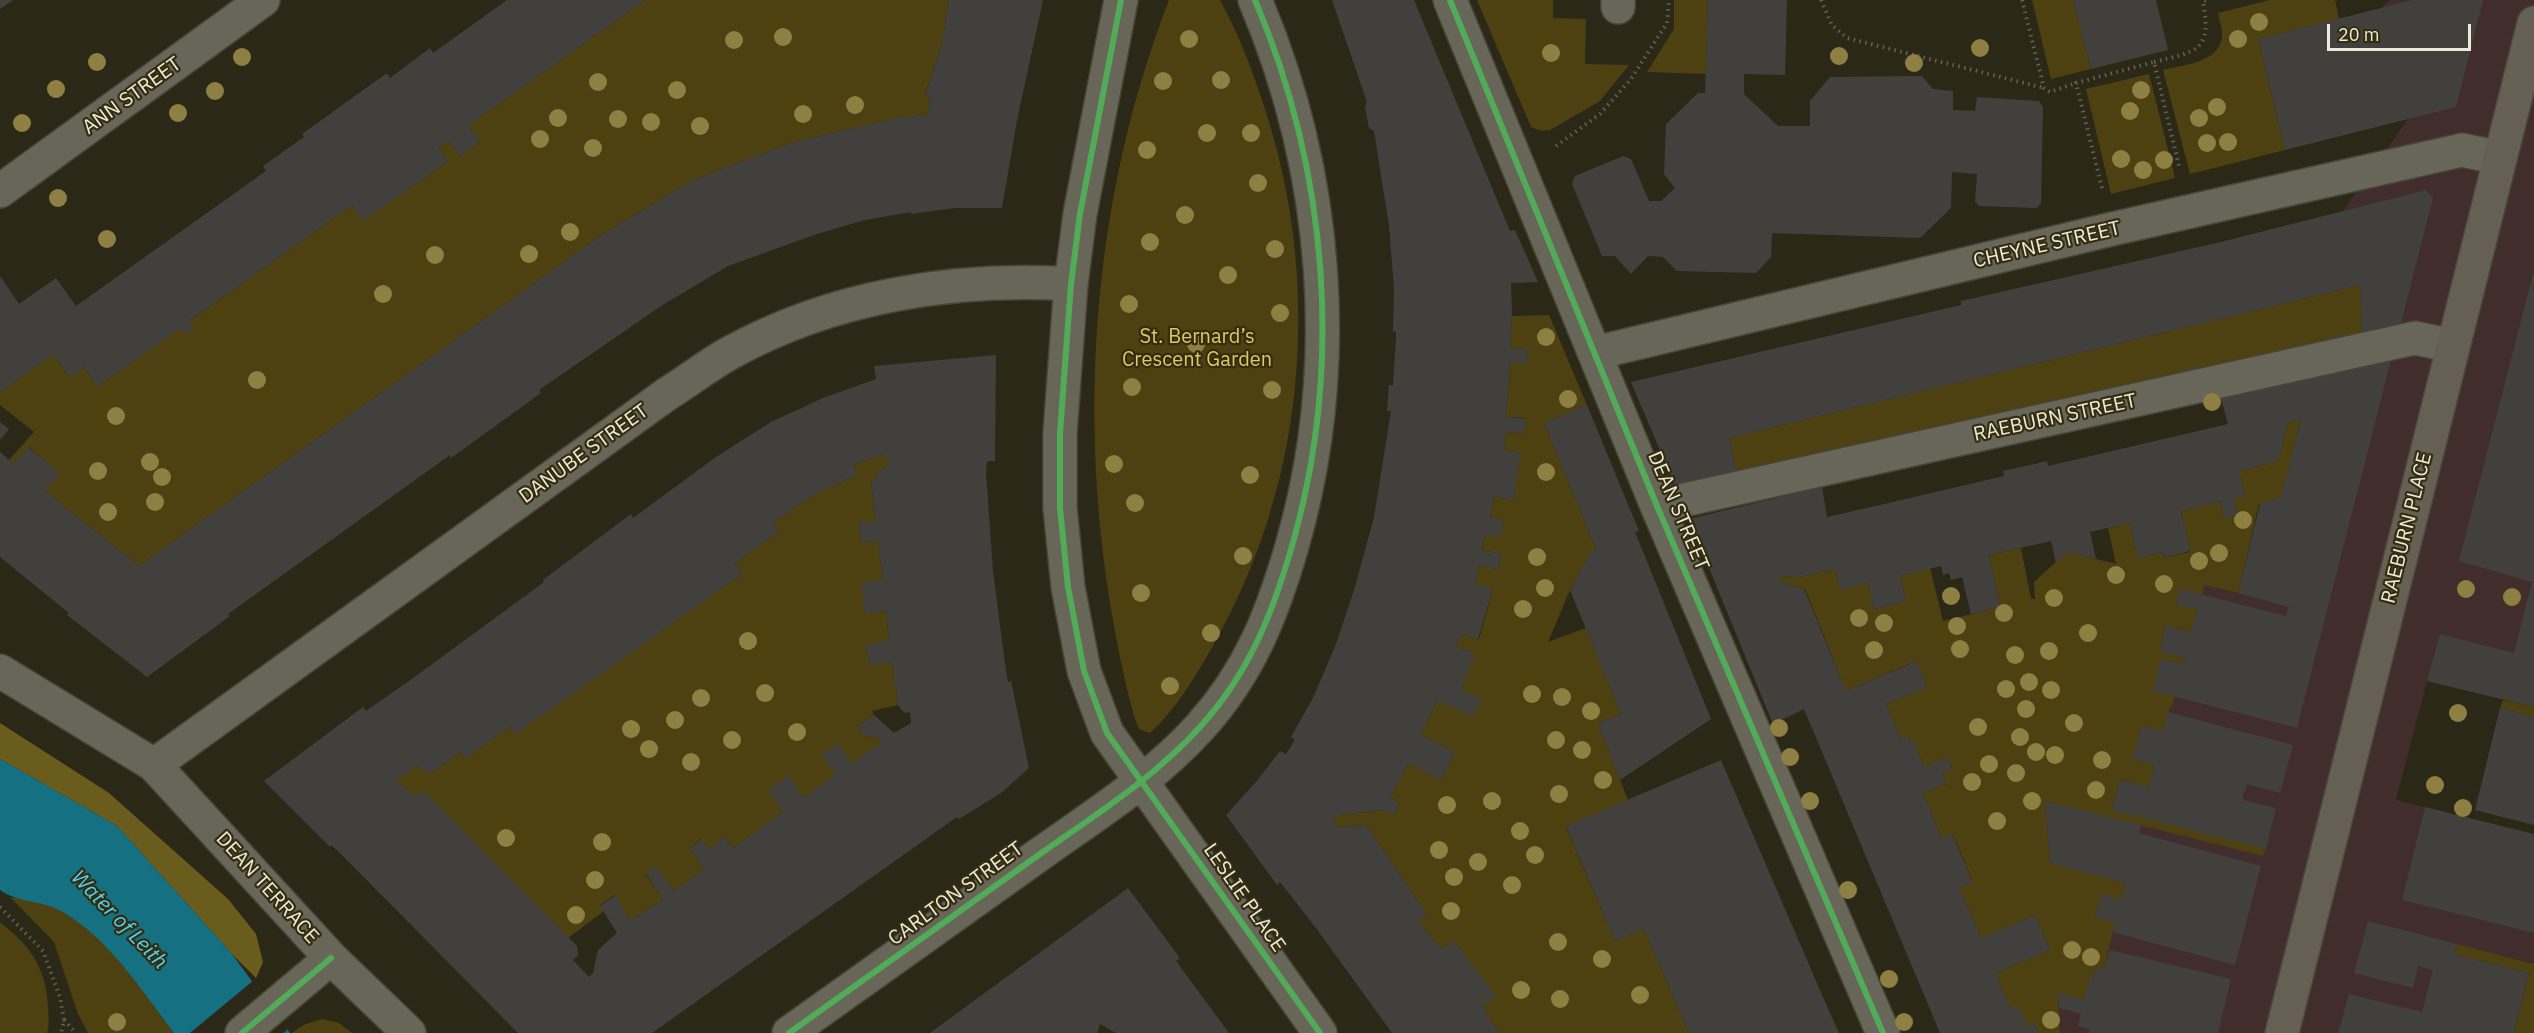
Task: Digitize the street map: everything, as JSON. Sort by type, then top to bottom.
[{"type":"main road","name":"RAEBURN PLACE","points":[[2282,1033],[2534,23]]},
{"type":"street","name":"ANN STREET","points":[[0,191],[263,0]]},
{"type":"street","name":"LESLIE PLACE","points":[[1120,0],[1091,148],[1071,284],[1060,433],[1060,508],[1068,587],[1084,671],[1107,733],[1320,1033]]},
{"type":"street","name":"CARLTON STREET","points":[[789,1033],[1142,781],[1199,728],[1225,698],[1254,652],[1269,617],[1294,537],[1316,434],[1323,314],[1314,201],[1291,101],[1255,0]]},
{"type":"street","name":"DEAN STREET","points":[[1450,0],[1657,506],[1882,1033]]},
{"type":"street","name":"CHEYNE STREET","points":[[1594,353],[2112,230],[2462,150],[2500,158]]},
{"type":"street","name":"DANUBE STREET","points":[[154,765],[658,401],[729,354],[784,328],[841,307],[897,293],[968,284],[1028,281],[1071,284]]},
{"type":"street","name":"RAEBURN STREET","points":[[1657,506],[2415,338],[2453,346]]},
{"type":"street","name":"DEAN TERRACE","points":[[0,671],[154,765],[331,958],[409,1033]]},
{"type":"street","points":[[242,1033],[331,958]]},
{"type":"path","points":[[1521,172],[1600,114],[1618,94],[1667,23],[1669,0]]},
{"type":"path","points":[[1821,0],[1832,25],[1847,38],[2044,88],[2050,92],[2191,53],[2205,37],[2207,28],[2205,0]]},
{"type":"path","points":[[2022,0],[2044,88]]},
{"type":"path","points":[[2154,63],[2190,212]]},
{"type":"path","points":[[2076,83],[2112,230]]},
{"type":"path","points":[[0,907],[43,951],[60,997],[64,1020],[61,1033]]},
{"type":"path","points":[[64,1020],[76,1033]]},
{"type":"shaded area","points":[[2390,0],[2534,0],[2534,707],[2427,681],[2396,800],[2534,835],[2534,964],[2457,944],[2454,954],[2439,949],[2417,1033],[2060,1033],[2034,582],[2067,552],[2238,593],[2260,504],[2332,369],[2362,332],[2360,285],[2344,209],[2408,119],[2380,9]]},
{"type":"shaded area","points":[[0,723],[109,793],[228,899],[256,934],[263,962],[256,978],[117,826],[0,759]]},
{"type":"green space","points":[[645,0],[949,0],[941,48],[925,94],[931,98],[927,115],[897,118],[794,142],[691,181],[603,234],[139,566],[45,491],[59,473],[29,447],[14,464],[9,460],[34,432],[0,405],[0,392],[53,354],[69,377],[84,367],[98,386],[352,205],[364,220],[448,161],[439,147],[449,140],[460,156],[480,142],[468,126]]},
{"type":"green space","name":"St. Bernard’s Crescent Garden","points":[[1169,0],[1220,0],[1239,40],[1265,109],[1283,174],[1294,241],[1298,308],[1296,376],[1287,442],[1272,508],[1249,572],[1220,633],[1180,699],[1150,733],[1139,729],[1134,716],[1114,627],[1101,537],[1095,446],[1096,355],[1103,265],[1118,175],[1140,86]]},
{"type":"green space","points":[[1477,0],[1553,0],[1553,18],[1586,19],[1585,64],[1629,65],[1600,101],[1550,130],[1541,131],[1531,127]]},
{"type":"green space","points":[[1674,0],[1708,0],[1706,74],[1647,72],[1674,29]]},
{"type":"green space","points":[[2032,0],[2073,0],[2091,69],[2051,79]]},
{"type":"green space","points":[[2270,0],[2335,0],[2339,19],[2258,39],[2285,150],[2190,174],[2163,70],[2207,58],[2214,52],[2222,37],[2218,13]]},
{"type":"green space","points":[[2149,74],[2175,178],[2111,194],[2086,89]]},
{"type":"green space","points":[[2360,285],[2362,332],[1737,475],[1729,438]]},
{"type":"green space","points":[[1549,315],[1587,405],[1544,423],[1596,549],[1592,551],[1570,590],[1548,642],[1586,628],[1621,714],[1598,723],[1628,800],[1566,827],[1615,941],[1644,929],[1689,1033],[1499,1033],[1482,1006],[1495,996],[1454,941],[1441,949],[1418,921],[1427,915],[1366,825],[1337,827],[1332,821],[1340,815],[1384,810],[1394,815],[1399,803],[1390,798],[1408,763],[1441,780],[1455,752],[1421,735],[1437,701],[1461,690],[1474,653],[1456,647],[1461,634],[1479,639],[1493,589],[1475,584],[1479,565],[1498,569],[1501,554],[1481,550],[1485,536],[1498,536],[1504,530],[1501,520],[1490,515],[1494,496],[1513,501],[1520,453],[1504,450],[1506,432],[1524,433],[1525,418],[1506,417],[1510,362],[1527,364],[1528,349],[1510,348],[1512,316]]},
{"type":"green space","points":[[2301,419],[2281,497],[2259,504],[2238,593],[2204,585],[2202,595],[2180,589],[2176,604],[2198,609],[2191,632],[2165,626],[2160,651],[2185,658],[2183,665],[2161,659],[2175,696],[2163,732],[2142,726],[2133,759],[2154,765],[2149,787],[2120,780],[2112,809],[2266,849],[2263,856],[2045,801],[2050,863],[2126,883],[2121,900],[2101,895],[2095,916],[2115,922],[2104,970],[2096,968],[2084,1000],[2058,994],[2060,1033],[2038,1033],[2034,1024],[2028,1027],[2010,1008],[1996,973],[2050,950],[2035,915],[1981,938],[1959,888],[1973,882],[1953,834],[1941,838],[1923,793],[1946,784],[1942,773],[1952,768],[1947,757],[1924,767],[1914,741],[1910,743],[1908,737],[1901,739],[1886,704],[1927,687],[1916,661],[1846,691],[1805,589],[1782,583],[1780,576],[1799,577],[1835,569],[1840,589],[1868,583],[1874,609],[1906,601],[1900,576],[1930,568],[1943,621],[2000,607],[1989,555],[2021,548],[2031,599],[2035,599],[2034,582],[2067,552],[2116,564],[2108,528],[2130,523],[2138,558],[2163,552],[2164,558],[2190,552],[2181,511],[2220,501],[2224,517],[2237,515],[2234,499],[2245,496],[2239,471],[2278,461],[2288,422]]},
{"type":"green space","points":[[883,454],[890,463],[876,474],[877,478],[871,481],[876,522],[859,523],[861,542],[878,541],[883,580],[862,583],[865,613],[886,611],[889,640],[866,646],[870,665],[892,662],[898,705],[872,711],[874,715],[858,726],[864,736],[877,737],[881,743],[804,798],[788,776],[783,812],[733,848],[725,837],[709,849],[701,839],[690,848],[704,869],[674,891],[656,867],[646,875],[663,899],[630,921],[615,895],[600,905],[604,911],[568,938],[425,794],[411,794],[395,778],[414,765],[430,773],[461,752],[466,758],[510,726],[516,733],[742,574],[735,563],[779,531],[773,522],[815,494],[857,475],[853,465]]},
{"type":"green space","points":[[2503,700],[2534,707],[2534,717],[2500,708]]},
{"type":"green space","points":[[10,897],[54,907],[78,921],[94,934],[123,965],[174,1033],[88,1033],[78,1014],[54,942]]},
{"type":"green space","points":[[0,922],[28,949],[39,968],[48,1005],[47,1033],[0,1033]]},
{"type":"green space","points":[[2457,944],[2534,964],[2534,1033],[2514,1033],[2529,973],[2454,954]]},
{"type":"green space","points":[[322,1019],[339,1023],[352,1033],[292,1033],[303,1025]]},
{"type":"water","name":"Water of Leith","points":[[0,759],[117,826],[232,954],[290,1033],[174,1033],[123,966],[94,935],[53,907],[14,897],[0,890]]},
{"type":"pier","points":[[254,980],[290,1027],[284,1033],[190,1033]]},
{"type":"building","points":[[0,0],[13,0],[0,9]]},
{"type":"building","points":[[507,0],[645,0],[468,126],[480,142],[460,156],[449,140],[439,147],[448,161],[363,221],[352,205],[189,321],[194,328],[185,334],[180,328],[98,386],[84,367],[70,378],[53,354],[0,392],[0,276],[19,304],[56,278],[76,306],[266,171],[263,166],[304,137],[302,134],[387,73],[390,78],[430,48],[433,53]]},
{"type":"building","points":[[949,0],[1043,0],[1017,120],[1002,208],[955,208],[911,214],[911,212],[865,220],[817,234],[728,266],[661,306],[539,390],[541,393],[451,458],[450,455],[228,614],[230,616],[147,677],[67,615],[69,613],[0,557],[0,452],[14,464],[28,447],[60,473],[45,491],[139,566],[603,234],[691,181],[794,142],[897,118],[927,115],[931,98],[925,95],[941,48]]},
{"type":"building","points":[[1332,0],[1414,0],[1510,231],[1515,230],[1538,282],[1511,283],[1510,348],[1528,349],[1527,364],[1510,362],[1506,417],[1526,419],[1524,433],[1506,432],[1504,450],[1521,453],[1513,501],[1494,496],[1490,515],[1501,520],[1504,530],[1498,536],[1485,536],[1481,550],[1501,554],[1498,569],[1479,565],[1475,584],[1493,588],[1478,639],[1461,634],[1456,647],[1475,653],[1461,690],[1481,698],[1474,717],[1437,701],[1421,735],[1455,752],[1441,780],[1408,763],[1390,798],[1399,803],[1394,815],[1384,810],[1340,815],[1332,821],[1337,827],[1366,825],[1427,915],[1418,921],[1441,949],[1454,941],[1496,996],[1482,1006],[1499,1033],[1392,1033],[1316,928],[1280,882],[1277,885],[1226,815],[1280,751],[1286,754],[1295,740],[1291,737],[1313,698],[1336,644],[1355,587],[1374,517],[1391,411],[1387,411],[1389,385],[1393,385],[1396,331],[1393,332],[1394,288],[1389,226],[1374,131],[1369,128],[1365,107],[1367,102]]},
{"type":"building","points":[[1708,0],[1787,0],[1785,75],[1744,74],[1744,94],[1778,126],[1810,126],[1810,101],[1830,77],[1922,76],[1933,89],[1953,91],[1953,110],[1975,111],[1977,97],[2039,101],[2043,107],[2041,203],[2037,208],[1979,206],[1975,201],[1977,174],[1952,172],[1951,208],[1920,238],[1772,233],[1771,257],[1756,273],[1677,271],[1663,257],[1648,256],[1631,274],[1615,256],[1602,256],[1572,184],[1575,176],[1623,156],[1631,159],[1649,201],[1661,201],[1675,188],[1664,174],[1666,124],[1698,93],[1705,93]]},
{"type":"building","points":[[2073,0],[2156,0],[2168,50],[2091,69]]},
{"type":"building","points":[[2413,0],[2483,0],[2456,107],[2285,150],[2258,39]]},
{"type":"building","points":[[2426,190],[2433,198],[2401,323],[2362,332],[2360,285],[1729,438],[1737,475],[1677,490],[1631,382],[1961,305],[1961,301],[2221,242]]},
{"type":"building","points":[[2533,274],[2534,707],[2427,681],[2440,634],[2514,653],[2532,582],[2459,561]]},
{"type":"building","points":[[996,355],[995,461],[987,461],[986,473],[993,571],[1008,682],[1011,681],[1029,768],[1001,793],[959,819],[957,817],[652,1033],[518,1033],[339,852],[331,845],[330,847],[264,781],[363,707],[366,711],[409,681],[544,582],[543,580],[631,514],[633,518],[716,457],[771,422],[823,398],[876,379],[874,366]],"holes":[[[883,454],[890,463],[876,474],[877,478],[871,481],[876,522],[859,522],[861,542],[878,541],[883,580],[861,583],[865,614],[886,611],[889,640],[866,645],[870,666],[892,662],[898,705],[904,713],[910,712],[911,723],[894,733],[874,715],[858,726],[864,736],[877,737],[881,743],[852,763],[838,744],[822,755],[836,774],[804,798],[788,775],[768,790],[783,812],[733,848],[725,837],[709,849],[702,839],[690,848],[704,869],[674,891],[656,866],[646,874],[663,899],[630,921],[616,895],[600,906],[617,933],[598,950],[593,973],[589,977],[573,960],[578,955],[577,946],[425,793],[411,794],[395,778],[409,773],[414,765],[430,773],[461,752],[466,758],[510,726],[516,734],[742,574],[735,563],[779,531],[773,522],[815,494],[857,475],[853,465]]]},
{"type":"building","points":[[2389,360],[2390,364],[2297,728],[2153,691],[2161,659],[2183,665],[2185,658],[2160,651],[2165,626],[2191,632],[2198,609],[2176,604],[2180,589],[2286,616],[2289,607],[2238,593],[2260,504],[2281,497],[2301,419],[2288,422],[2278,461],[2239,471],[2245,496],[2234,499],[2237,515],[2224,518],[2220,501],[2181,511],[2190,551],[2164,558],[2163,552],[2138,558],[2130,523],[2090,532],[2096,559],[2067,552],[2056,563],[2051,541],[1989,555],[2000,607],[1971,614],[1962,577],[1951,580],[1949,573],[1943,575],[1941,566],[1900,576],[1906,601],[1874,609],[1868,583],[1840,590],[1835,569],[1799,577],[1780,576],[1782,583],[1804,589],[1846,691],[1917,661],[1927,687],[1886,704],[1901,739],[1908,736],[1910,743],[1914,741],[1924,767],[1947,757],[1952,769],[1942,773],[1946,784],[1923,793],[1941,838],[1952,833],[1973,883],[1959,888],[1981,938],[2035,915],[2050,950],[1996,973],[2010,1008],[2018,1005],[2028,1027],[2034,1024],[2038,1033],[1940,1033],[1804,709],[1773,724],[1689,519],[1822,487],[1827,517],[1880,505],[2004,476],[2003,471],[2047,461],[2048,466],[2228,424],[2220,395]]},
{"type":"building","points":[[1587,405],[1639,531],[1635,532],[1711,719],[1620,780],[1598,723],[1621,714],[1570,590],[1592,550],[1596,549],[1544,423]]},
{"type":"building","points":[[0,422],[9,429],[0,440]]},
{"type":"building","points":[[2500,708],[2534,717],[2534,825],[2475,810]]},
{"type":"building","points":[[2168,712],[2293,745],[2280,793],[2247,784],[2243,796],[2243,800],[2276,808],[2266,849],[2112,810],[2120,780],[2149,787],[2154,765],[2133,759],[2142,726],[2163,732]]},
{"type":"building","points":[[1721,760],[1839,1033],[1689,1033],[1644,929],[1615,941],[1566,826]]},
{"type":"building","points":[[2045,801],[2141,825],[2139,833],[2261,866],[2235,965],[2112,932],[2115,922],[2095,917],[2101,894],[2121,900],[2126,883],[2050,863]]},
{"type":"building","points":[[2425,807],[2534,834],[2534,933],[2402,900]]},
{"type":"building","points":[[1128,888],[1180,958],[1176,961],[1229,1033],[1116,1033],[1100,1024],[1097,1033],[930,1033]]},
{"type":"building","points":[[2368,921],[2457,944],[2454,954],[2529,973],[2514,1033],[2338,1033],[2349,994],[2422,1012],[2433,970],[2418,966],[2413,988],[2354,973]]},
{"type":"building","points":[[2110,950],[2231,979],[2218,1033],[2089,1033],[2090,1029],[2078,1026],[2081,1014],[2059,1008],[2058,993],[2084,1000],[2090,977],[2093,978],[2096,968],[2104,970]]},
{"type":"cycle path","points":[[1121,0],[1080,214],[1071,284],[1060,433],[1060,508],[1068,587],[1084,671],[1107,733],[1320,1033]]},
{"type":"cycle path","points":[[789,1033],[1144,779],[1182,746],[1217,707],[1257,642],[1276,596],[1292,546],[1308,478],[1318,409],[1322,339],[1320,270],[1312,201],[1299,132],[1280,65],[1255,0]]},
{"type":"cycle path","points":[[1450,0],[1657,506],[1883,1033]]},
{"type":"cycle path","points":[[242,1033],[331,958]]}]
